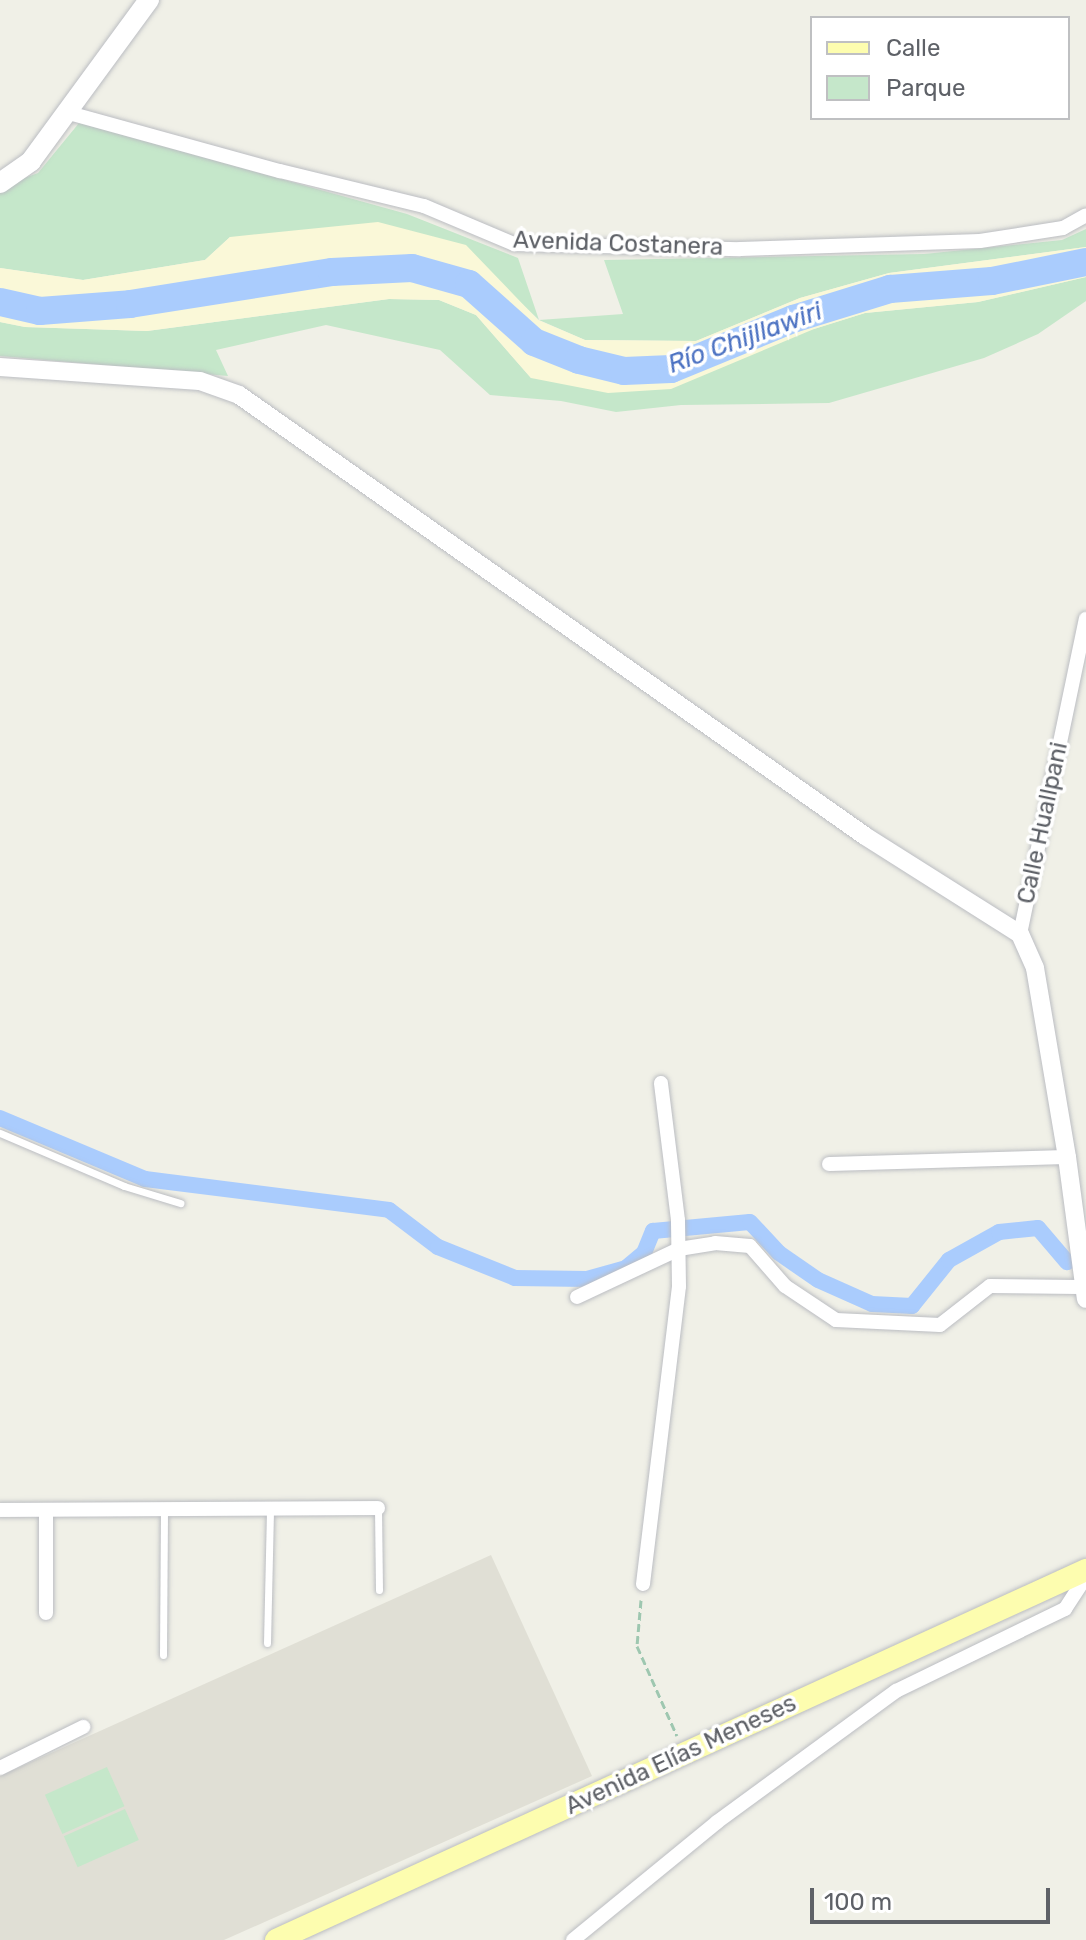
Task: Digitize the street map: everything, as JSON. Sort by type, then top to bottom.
[{"type":"main road","points":[[0,183],[31,161],[149,0]]},
{"type":"main road","name":"Avenida Elías Meneses","points":[[276,1940],[1086,1570]]},
{"type":"street","name":"Avenida Costanera","points":[[69,113],[424,206],[514,244],[740,249],[980,241],[1063,228],[1086,215]]},
{"type":"street","points":[[0,367],[200,381],[239,395],[865,836],[1020,934],[1035,968],[1067,1157],[1085,1293],[990,1286],[940,1325],[836,1320],[785,1286],[750,1246],[679,1243],[577,1297]]},
{"type":"street","name":"Calle Huallpani","points":[[1020,934],[1086,619]]},
{"type":"street","points":[[643,1584],[679,1286],[678,1220],[661,1083]]},
{"type":"street","points":[[829,1164],[1067,1157]]},
{"type":"street","points":[[0,1510],[378,1508]]},
{"type":"street","points":[[46,1510],[46,1613]]},
{"type":"street","points":[[573,1940],[717,1822],[896,1691],[1065,1609],[1086,1577]]},
{"type":"street","points":[[0,1768],[83,1727]]},
{"type":"lane","points":[[0,1133],[124,1186],[180,1203]]},
{"type":"lane","points":[[267,1643],[270,1508]]},
{"type":"lane","points":[[378,1508],[379,1590]]},
{"type":"lane","points":[[163,1655],[164,1509]]},
{"type":"path","points":[[643,1584],[637,1646],[683,1754]]},
{"type":"shaded area","points":[[491,1555],[592,1776],[224,1940],[0,1940],[0,1776]]},
{"type":"green space","points":[[79,123],[407,214],[518,258],[539,320],[515,297],[230,237],[205,260],[83,280],[0,268],[0,187],[38,173]]},
{"type":"green space","points":[[1086,229],[1086,247],[889,273],[800,298],[696,341],[585,340],[539,320],[623,314],[604,260],[924,254],[1062,240]]},
{"type":"green space","points":[[1086,277],[1086,301],[1038,334],[984,358],[829,403],[681,405],[616,412],[561,401],[490,395],[440,350],[326,325],[216,350],[228,376],[0,356],[0,322],[25,327],[147,331],[389,299],[439,300],[476,315],[531,378],[814,329],[865,313],[978,302]]},
{"type":"green space","points":[[107,1767],[124,1806],[62,1834],[45,1795]]},
{"type":"green space","points":[[125,1809],[139,1840],[78,1867],[64,1836]]},
{"type":"sand","name":"Río Chijllawiri","points":[[378,222],[466,245],[538,320],[585,340],[696,341],[800,298],[889,273],[1086,247],[1086,277],[978,302],[865,313],[814,329],[671,389],[608,393],[531,378],[476,315],[439,300],[389,299],[147,331],[25,327],[0,322],[0,268],[83,280],[205,260],[230,237]]},
{"type":"waterway","name":"Río Chijllawiri","points":[[0,302],[40,311],[130,304],[332,272],[412,268],[469,284],[534,342],[579,360],[624,371],[671,369],[793,319],[890,289],[992,281],[1086,262]]},
{"type":"waterway","points":[[0,1118],[145,1179],[389,1210],[438,1247],[515,1278],[587,1279],[626,1268],[644,1253],[653,1231],[750,1222],[779,1253],[818,1280],[872,1304],[912,1306],[949,1260],[999,1232],[1038,1228],[1067,1262]]}]
